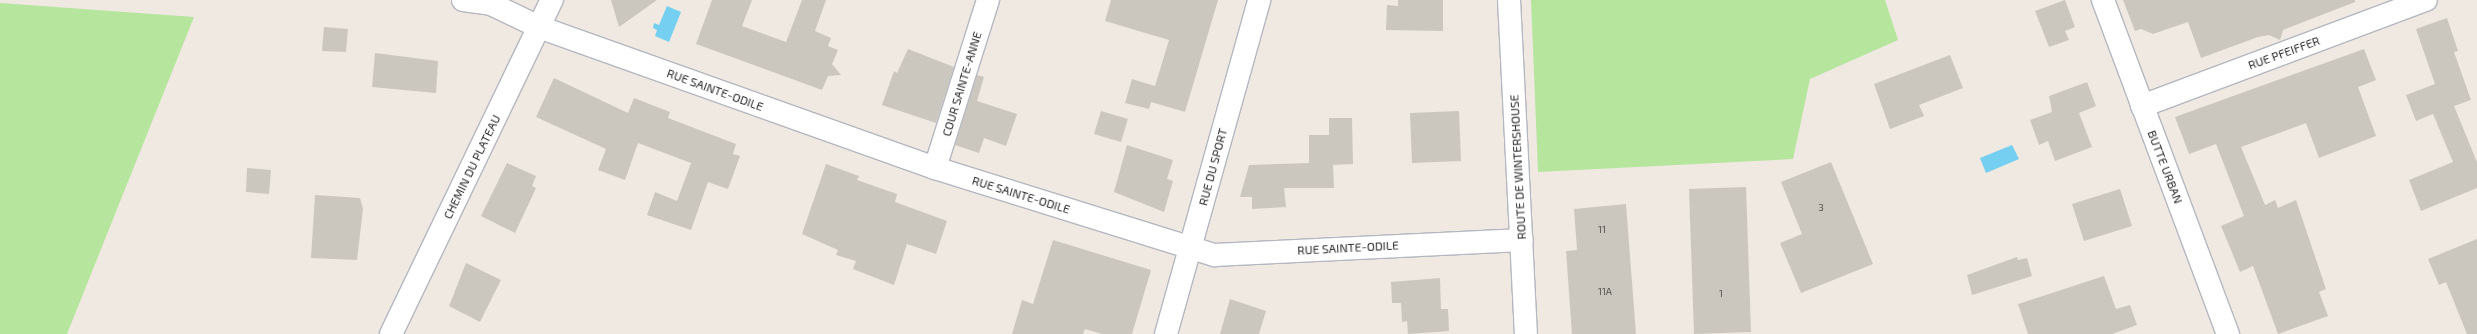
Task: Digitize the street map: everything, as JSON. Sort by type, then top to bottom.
[{"type":"street","name":"RUE SAINTE-ODILE","points":[[463,0],[492,4],[539,27],[936,168],[1191,249],[1215,255],[1522,240]]},
{"type":"street","name":"CHEMIN DU PLATEAU","points":[[391,334],[552,0]]},
{"type":"street","name":"COUR SAINTE-ANNE","points":[[936,168],[988,0]]},
{"type":"street","name":"RUE DU SPORT","points":[[1166,334],[1191,249],[1259,0]]},
{"type":"street","name":"ROUTE DE WINTERSHOUSE","points":[[1509,0],[1526,334]]},
{"type":"street","name":"BUTTE URBAN","points":[[2103,0],[2228,334]]},
{"type":"street","name":"RUE PFEIFFER","points":[[2142,106],[2426,0]]},
{"type":"green space","points":[[1531,0],[1885,0],[1898,40],[1810,79],[1793,159],[1538,172]]},
{"type":"green space","points":[[0,3],[194,17],[67,334],[0,334]]},
{"type":"water","points":[[667,6],[681,12],[669,42],[655,36],[657,30],[653,28],[654,23],[659,25]]},
{"type":"water","points":[[2012,145],[2019,159],[1986,173],[1980,158]]},
{"type":"building","points":[[611,0],[657,0],[619,27]]},
{"type":"building","points":[[712,0],[752,0],[742,26],[786,42],[802,0],[826,0],[815,31],[831,38],[828,46],[838,50],[832,64],[841,75],[828,76],[822,90],[696,44]]},
{"type":"building","points":[[1111,0],[1218,0],[1185,112],[1151,102],[1149,109],[1125,103],[1132,79],[1155,86],[1169,40],[1105,21]]},
{"type":"building","points":[[1398,0],[1443,0],[1443,31],[1386,30],[1387,5],[1398,6]]},
{"type":"building","points":[[2065,0],[2075,27],[2065,31],[2069,40],[2049,47],[2035,11]]},
{"type":"building","points":[[2123,0],[2355,0],[2355,2],[2283,30],[2280,40],[2269,35],[2258,37],[2201,58],[2188,22],[2153,34],[2141,29],[2135,31]]},
{"type":"building","points":[[2447,18],[2458,51],[2454,52],[2471,100],[2454,106],[2477,162],[2477,188],[2421,211],[2409,180],[2453,162],[2433,114],[2416,121],[2406,95],[2435,84],[2416,29]]},
{"type":"building","points":[[324,27],[348,29],[346,52],[322,51]]},
{"type":"building","points":[[908,49],[954,67],[936,123],[882,105],[894,71],[897,73]]},
{"type":"building","points":[[2364,49],[2376,80],[2358,87],[2376,136],[2319,158],[2306,123],[2241,147],[2265,205],[2275,200],[2278,208],[2296,200],[2326,289],[2319,292],[2328,316],[2278,334],[2253,266],[2240,272],[2221,226],[2244,216],[2216,144],[2189,154],[2175,117]]},
{"type":"building","points":[[375,53],[438,61],[436,93],[372,87]]},
{"type":"building","points":[[1950,55],[1963,88],[1919,105],[1924,116],[1890,129],[1874,84]]},
{"type":"building","points":[[977,75],[984,77],[977,101],[1017,114],[1006,146],[984,138],[979,153],[955,145]]},
{"type":"building","points":[[554,78],[628,113],[634,98],[670,112],[668,118],[736,144],[733,154],[740,156],[728,189],[708,182],[691,230],[647,215],[655,192],[677,201],[691,163],[638,143],[625,180],[598,170],[606,149],[536,117]]},
{"type":"building","points":[[2087,82],[2096,106],[2079,113],[2092,147],[2055,161],[2048,141],[2039,145],[2030,120],[2052,112],[2049,96]]},
{"type":"building","points":[[1101,111],[1128,119],[1121,142],[1094,134]]},
{"type":"building","points":[[1459,111],[1461,161],[1412,163],[1410,113]]},
{"type":"building","points":[[1329,118],[1352,118],[1353,164],[1333,165],[1334,188],[1284,188],[1286,207],[1252,209],[1252,197],[1240,197],[1249,165],[1309,163],[1309,135],[1329,135]]},
{"type":"building","points":[[1127,145],[1173,160],[1167,179],[1173,181],[1164,212],[1114,192]]},
{"type":"building","points":[[1831,162],[1873,264],[1801,293],[1780,243],[1802,234],[1781,182]]},
{"type":"building","points":[[507,163],[536,176],[532,186],[536,188],[515,233],[481,216]]},
{"type":"building","points":[[826,164],[859,176],[857,180],[897,194],[895,202],[947,221],[936,254],[907,244],[894,285],[853,269],[856,261],[836,255],[838,250],[802,234]]},
{"type":"building","points":[[247,168],[271,170],[269,194],[246,192]]},
{"type":"building","points":[[1746,187],[1751,332],[1694,334],[1689,189]]},
{"type":"building","points":[[2120,189],[2132,226],[2084,241],[2072,204]]},
{"type":"building","points":[[315,195],[360,198],[363,209],[357,260],[311,258]]},
{"type":"building","points":[[1626,204],[1636,334],[1572,334],[1566,251],[1577,250],[1574,209]]},
{"type":"building","points":[[2477,239],[2477,334],[2467,334],[2446,282],[2439,285],[2428,259]]},
{"type":"building","points":[[1053,240],[1151,270],[1132,334],[1102,334],[1085,329],[1083,334],[1012,334],[1022,300],[1033,304]]},
{"type":"building","points":[[2017,257],[2018,260],[2027,258],[2032,276],[1972,295],[1967,275]]},
{"type":"building","points":[[466,263],[501,280],[480,322],[449,306]]},
{"type":"building","points":[[2104,276],[2116,309],[2130,305],[2137,325],[2112,334],[2028,334],[2018,304]]},
{"type":"building","points":[[1440,278],[1441,309],[1448,309],[1449,331],[1408,334],[1407,321],[1402,322],[1401,303],[1392,303],[1391,282]]},
{"type":"building","points":[[1230,299],[1266,311],[1259,334],[1220,334]]}]
